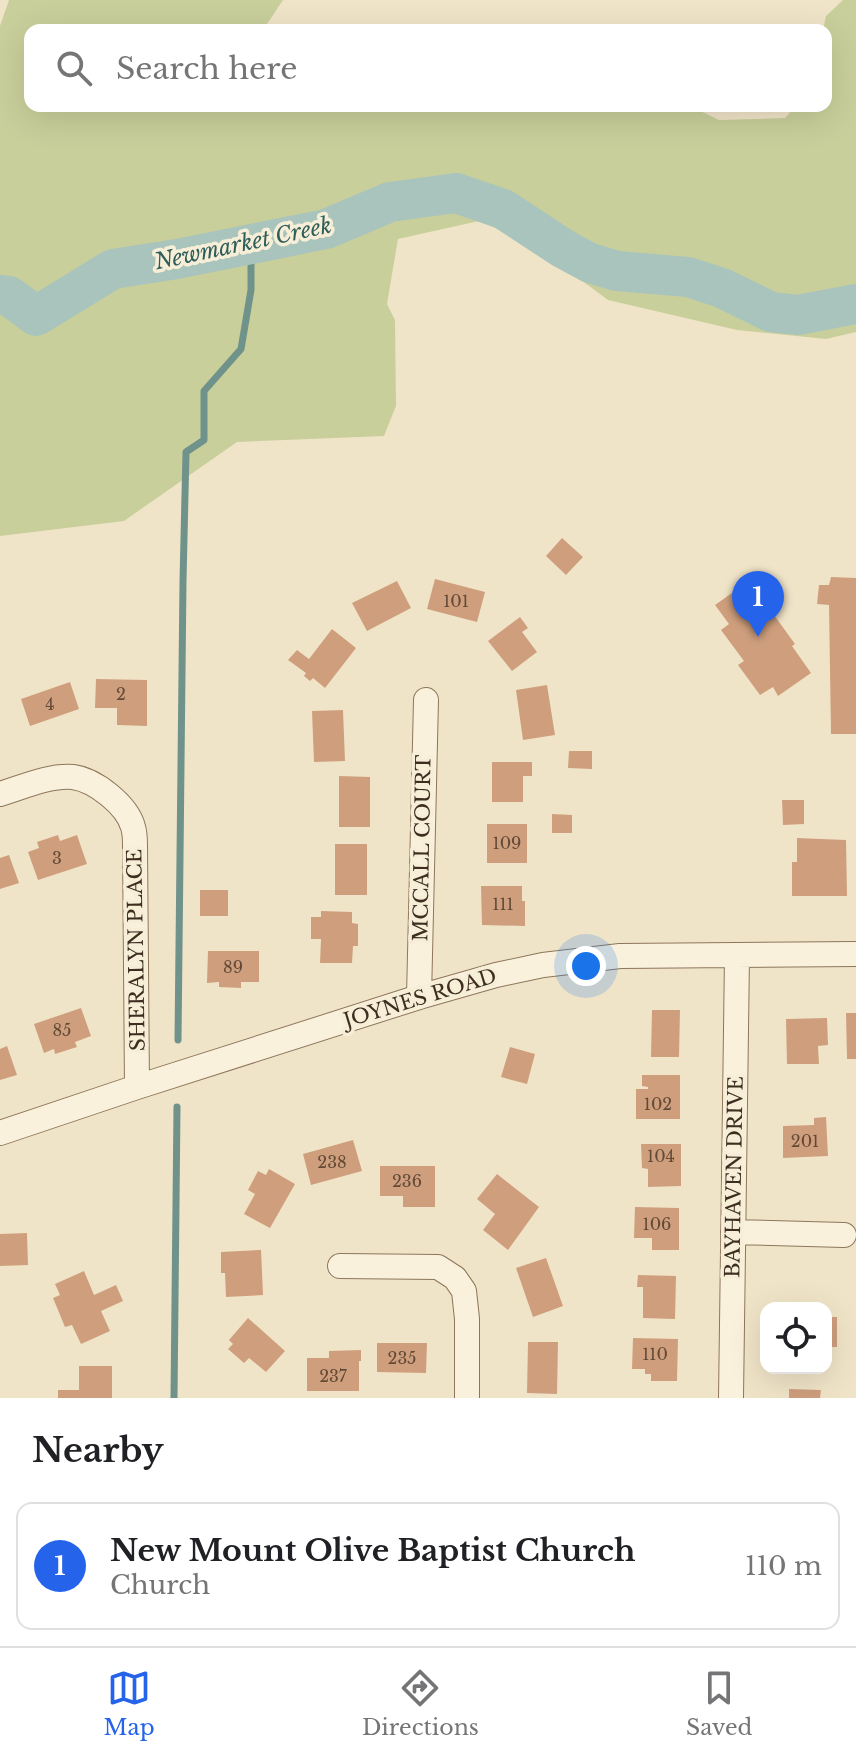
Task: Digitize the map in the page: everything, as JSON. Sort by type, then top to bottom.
[{"type":"street","name":"MCCALL COURT","points":[[419,997],[426,700]]},
{"type":"street","name":"SHERALYN PLACE","points":[[0,794],[46,779],[74,777],[99,787],[121,805],[133,825],[137,1087]]},
{"type":"street","name":"JOYNES ROAD","points":[[0,1133],[419,997],[496,975],[579,959],[620,956],[856,954]]},
{"type":"street","name":"BAYHAVEN DRIVE","points":[[731,1398],[737,956]]},
{"type":"street","points":[[733,1232],[844,1235]]},
{"type":"street","points":[[340,1266],[438,1267],[455,1278],[464,1291],[467,1319],[467,1398]]},
{"type":"green space","points":[[9,0],[283,0],[267,24],[24,24],[24,112],[702,112],[719,120],[785,118],[790,112],[832,112],[832,24],[824,24],[826,16],[843,0],[856,0],[856,332],[826,339],[737,330],[608,300],[531,243],[479,221],[398,239],[387,304],[395,320],[396,406],[384,436],[237,442],[124,521],[0,536],[0,26]]},
{"type":"building","points":[[562,538],[583,557],[566,575],[546,556]]},
{"type":"building","points":[[831,577],[856,578],[856,734],[831,734],[829,605],[817,604],[819,585],[829,585]]},
{"type":"building","points":[[435,579],[485,592],[477,622],[427,609]]},
{"type":"building","points":[[397,581],[411,608],[367,631],[352,603]]},
{"type":"building","points":[[746,583],[770,617],[774,615],[795,644],[792,646],[811,673],[778,696],[773,687],[760,695],[738,665],[744,661],[721,630],[729,624],[715,605]]},
{"type":"building","points":[[520,617],[528,628],[522,632],[537,652],[512,671],[488,641]]},
{"type":"building","points":[[332,629],[356,648],[325,688],[313,678],[310,681],[304,676],[306,673],[288,660],[297,650],[309,659]]},
{"type":"building","points":[[96,679],[147,680],[147,726],[117,725],[117,708],[95,708]]},
{"type":"building","points":[[70,682],[79,709],[30,726],[21,699]]},
{"type":"building","points":[[547,685],[555,735],[523,740],[516,690]]},
{"type":"building","points":[[343,710],[345,761],[314,762],[312,711]]},
{"type":"building","points":[[569,751],[592,751],[592,769],[568,768]]},
{"type":"building","points":[[492,762],[532,762],[532,776],[523,776],[523,802],[492,802]]},
{"type":"building","points":[[339,776],[370,777],[370,827],[339,827]]},
{"type":"building","points":[[782,800],[804,800],[804,824],[783,825]]},
{"type":"building","points":[[552,814],[572,815],[572,833],[552,833]]},
{"type":"building","points":[[487,824],[527,824],[527,863],[487,863]]},
{"type":"building","points":[[58,835],[60,841],[77,835],[87,864],[38,880],[28,852],[39,848],[37,842]]},
{"type":"building","points":[[797,838],[846,840],[847,896],[792,896],[792,862],[797,862]]},
{"type":"building","points":[[335,844],[367,844],[367,895],[335,895]]},
{"type":"building","points":[[9,855],[19,883],[0,889],[0,858]]},
{"type":"building","points":[[481,886],[522,886],[525,926],[482,925]]},
{"type":"building","points":[[200,890],[228,890],[228,916],[200,916]]},
{"type":"building","points":[[321,911],[352,912],[352,923],[358,924],[358,946],[353,946],[352,963],[320,963],[321,939],[311,939],[311,917],[321,917]]},
{"type":"building","points":[[208,951],[259,951],[259,982],[241,982],[241,988],[219,987],[219,982],[207,983]]},
{"type":"building","points":[[81,1008],[91,1036],[75,1042],[77,1047],[55,1054],[54,1049],[44,1053],[34,1024]]},
{"type":"building","points":[[652,1010],[680,1010],[679,1057],[651,1057]]},
{"type":"building","points":[[846,1013],[856,1013],[856,1059],[847,1059]]},
{"type":"building","points":[[827,1018],[828,1045],[818,1046],[819,1064],[787,1064],[786,1019]]},
{"type":"building","points":[[7,1046],[17,1075],[0,1080],[0,1049]]},
{"type":"building","points":[[510,1047],[535,1054],[527,1084],[501,1077]]},
{"type":"building","points":[[642,1075],[680,1075],[680,1119],[636,1119],[636,1089],[648,1089],[642,1086]]},
{"type":"building","points":[[826,1117],[828,1156],[783,1158],[783,1126],[814,1125],[814,1118]]},
{"type":"building","points":[[353,1140],[362,1171],[311,1185],[303,1154]]},
{"type":"building","points":[[641,1144],[681,1144],[681,1186],[648,1187],[648,1169],[642,1168]]},
{"type":"building","points":[[380,1166],[435,1166],[435,1207],[403,1207],[403,1196],[380,1196]]},
{"type":"building","points":[[269,1169],[295,1184],[270,1228],[244,1214],[255,1194],[248,1190],[258,1171],[266,1175]]},
{"type":"building","points":[[497,1174],[539,1207],[508,1250],[483,1230],[495,1214],[477,1199]]},
{"type":"building","points":[[635,1207],[679,1208],[679,1250],[652,1250],[652,1238],[634,1238]]},
{"type":"building","points":[[27,1233],[28,1265],[0,1266],[0,1234]]},
{"type":"building","points":[[261,1250],[263,1295],[226,1297],[221,1252]]},
{"type":"building","points":[[546,1258],[563,1306],[533,1317],[516,1268]]},
{"type":"building","points":[[84,1271],[94,1295],[116,1285],[123,1301],[101,1311],[110,1331],[81,1344],[72,1325],[65,1327],[53,1298],[60,1295],[55,1284]]},
{"type":"building","points":[[638,1275],[676,1276],[675,1319],[643,1318],[643,1287],[637,1287]]},
{"type":"building","points":[[832,1317],[837,1317],[837,1347],[832,1347]]},
{"type":"building","points":[[248,1318],[285,1351],[266,1372],[249,1358],[244,1363],[228,1349],[233,1344],[229,1340]]},
{"type":"building","points":[[633,1338],[678,1339],[677,1381],[651,1381],[651,1374],[645,1374],[645,1369],[632,1369]]},
{"type":"building","points":[[528,1342],[558,1342],[557,1394],[527,1393]]},
{"type":"building","points":[[377,1343],[427,1343],[426,1373],[377,1372]]},
{"type":"building","points":[[361,1350],[359,1391],[307,1391],[307,1358],[329,1358],[329,1351]]},
{"type":"building","points":[[79,1366],[112,1366],[112,1398],[58,1398],[58,1390],[79,1390]]},
{"type":"building","points":[[789,1389],[821,1390],[820,1398],[789,1398]]},
{"type":"waterway","name":"Newmarket Creek","points":[[0,295],[9,296],[36,316],[113,269],[326,229],[390,202],[456,193],[503,209],[564,249],[590,263],[617,271],[688,277],[722,288],[771,312],[798,315],[856,304]]},
{"type":"waterway","points":[[178,1040],[186,452],[204,440],[204,391],[241,349],[251,290],[251,244]]},
{"type":"waterway","points":[[174,1398],[177,1107]]},
{"type":"place","name":"New Mount Olive Baptist Church","points":[[758,637]]}]
